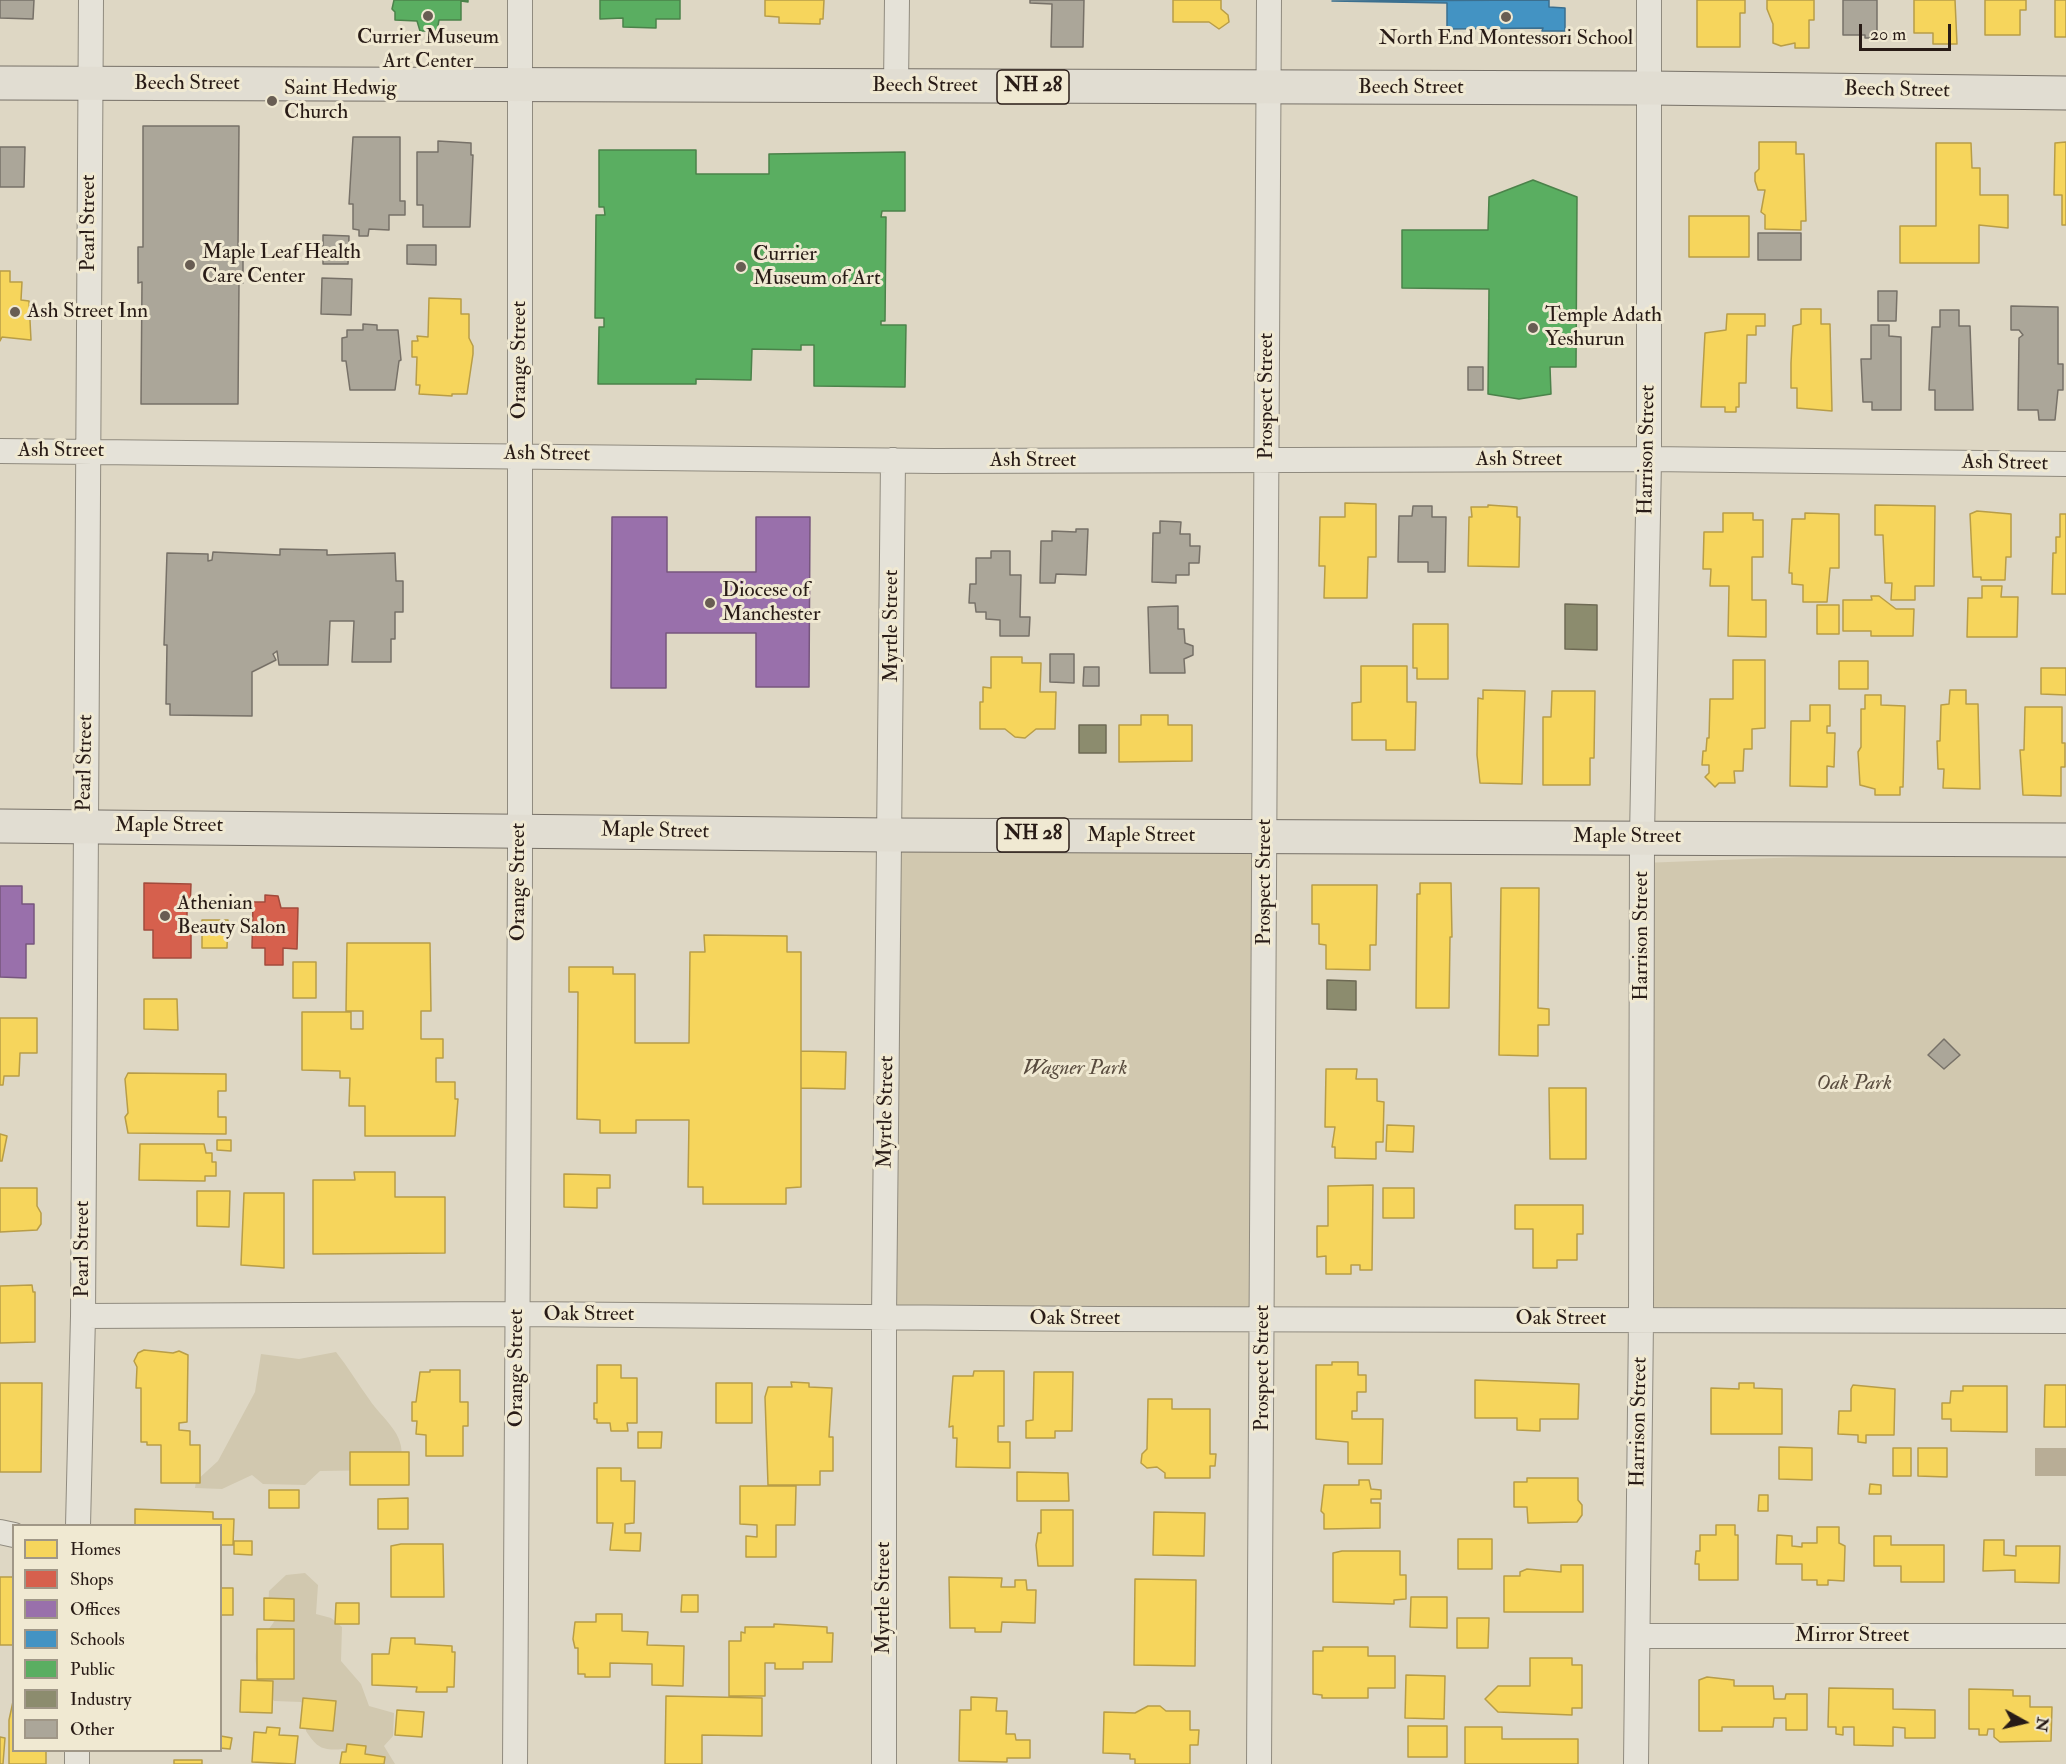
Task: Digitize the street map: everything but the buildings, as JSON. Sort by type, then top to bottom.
[{"type":"main road","name":"Beech Street","points":[[0,83],[1649,88],[2066,93]]},
{"type":"main road","name":"Maple Street","points":[[0,826],[890,835],[2066,840]]},
{"type":"street","name":"Pearl Street","points":[[78,1524],[83,1317],[91,0]]},
{"type":"street","name":"Orange Street","points":[[515,1764],[520,0]]},
{"type":"street","points":[[896,86],[897,0]]},
{"type":"street","name":"Prospect Street","points":[[1259,1764],[1269,0]]},
{"type":"street","name":"Harrison Street","points":[[1636,1764],[1641,1320],[1642,837],[1648,459],[1649,0]]},
{"type":"street","name":"Ash Street","points":[[0,451],[519,454],[893,460],[1648,459],[2066,464]]},
{"type":"street","name":"Myrtle Street","points":[[884,1764],[884,1317],[893,460]]},
{"type":"street","name":"Oak Street","points":[[83,1317],[517,1314],[1263,1320],[2066,1321]]},
{"type":"street","name":"Mirror Street","points":[[1638,1636],[2066,1636]]},
{"type":"green space","name":"Wagner Park","points":[[890,835],[1266,837],[1263,1320],[884,1317]]},
{"type":"green space","name":"Oak Park","points":[[2066,847],[2066,1321],[1644,1319],[1642,863]]},
{"type":"green space","points":[[336,1352],[374,1406],[392,1427],[400,1442],[401,1460],[387,1470],[320,1471],[305,1485],[263,1484],[252,1475],[222,1489],[195,1488],[196,1481],[218,1461],[255,1392],[261,1354],[299,1359]]},
{"type":"green space","points":[[305,1573],[318,1585],[316,1614],[331,1618],[342,1627],[341,1661],[361,1684],[369,1706],[394,1713],[393,1736],[384,1746],[395,1764],[350,1764],[343,1749],[325,1749],[317,1745],[306,1731],[308,1712],[301,1702],[274,1701],[262,1681],[256,1666],[256,1651],[277,1615],[268,1611],[269,1591],[286,1575]]},
{"type":"shaded area","points":[[2035,1448],[2066,1448],[2066,1476],[2035,1476]]},
{"type":"place","name":"Currier Museum Art Center","points":[[428,16]]},
{"type":"place","name":"North End Montessori School","points":[[1506,17]]},
{"type":"place","name":"Saint Hedwig Church","points":[[272,101]]},
{"type":"place","name":"Maple Leaf Health Care Center","points":[[190,265]]},
{"type":"place","name":"Currier Museum of Art","points":[[741,267]]},
{"type":"place","name":"Ash Street Inn","points":[[15,312]]},
{"type":"place","name":"Temple Adath Yeshurun","points":[[1533,328]]},
{"type":"place","name":"Diocese of Manchester","points":[[710,603]]},
{"type":"place","name":"Athenian Beauty Salon","points":[[165,916]]}]
